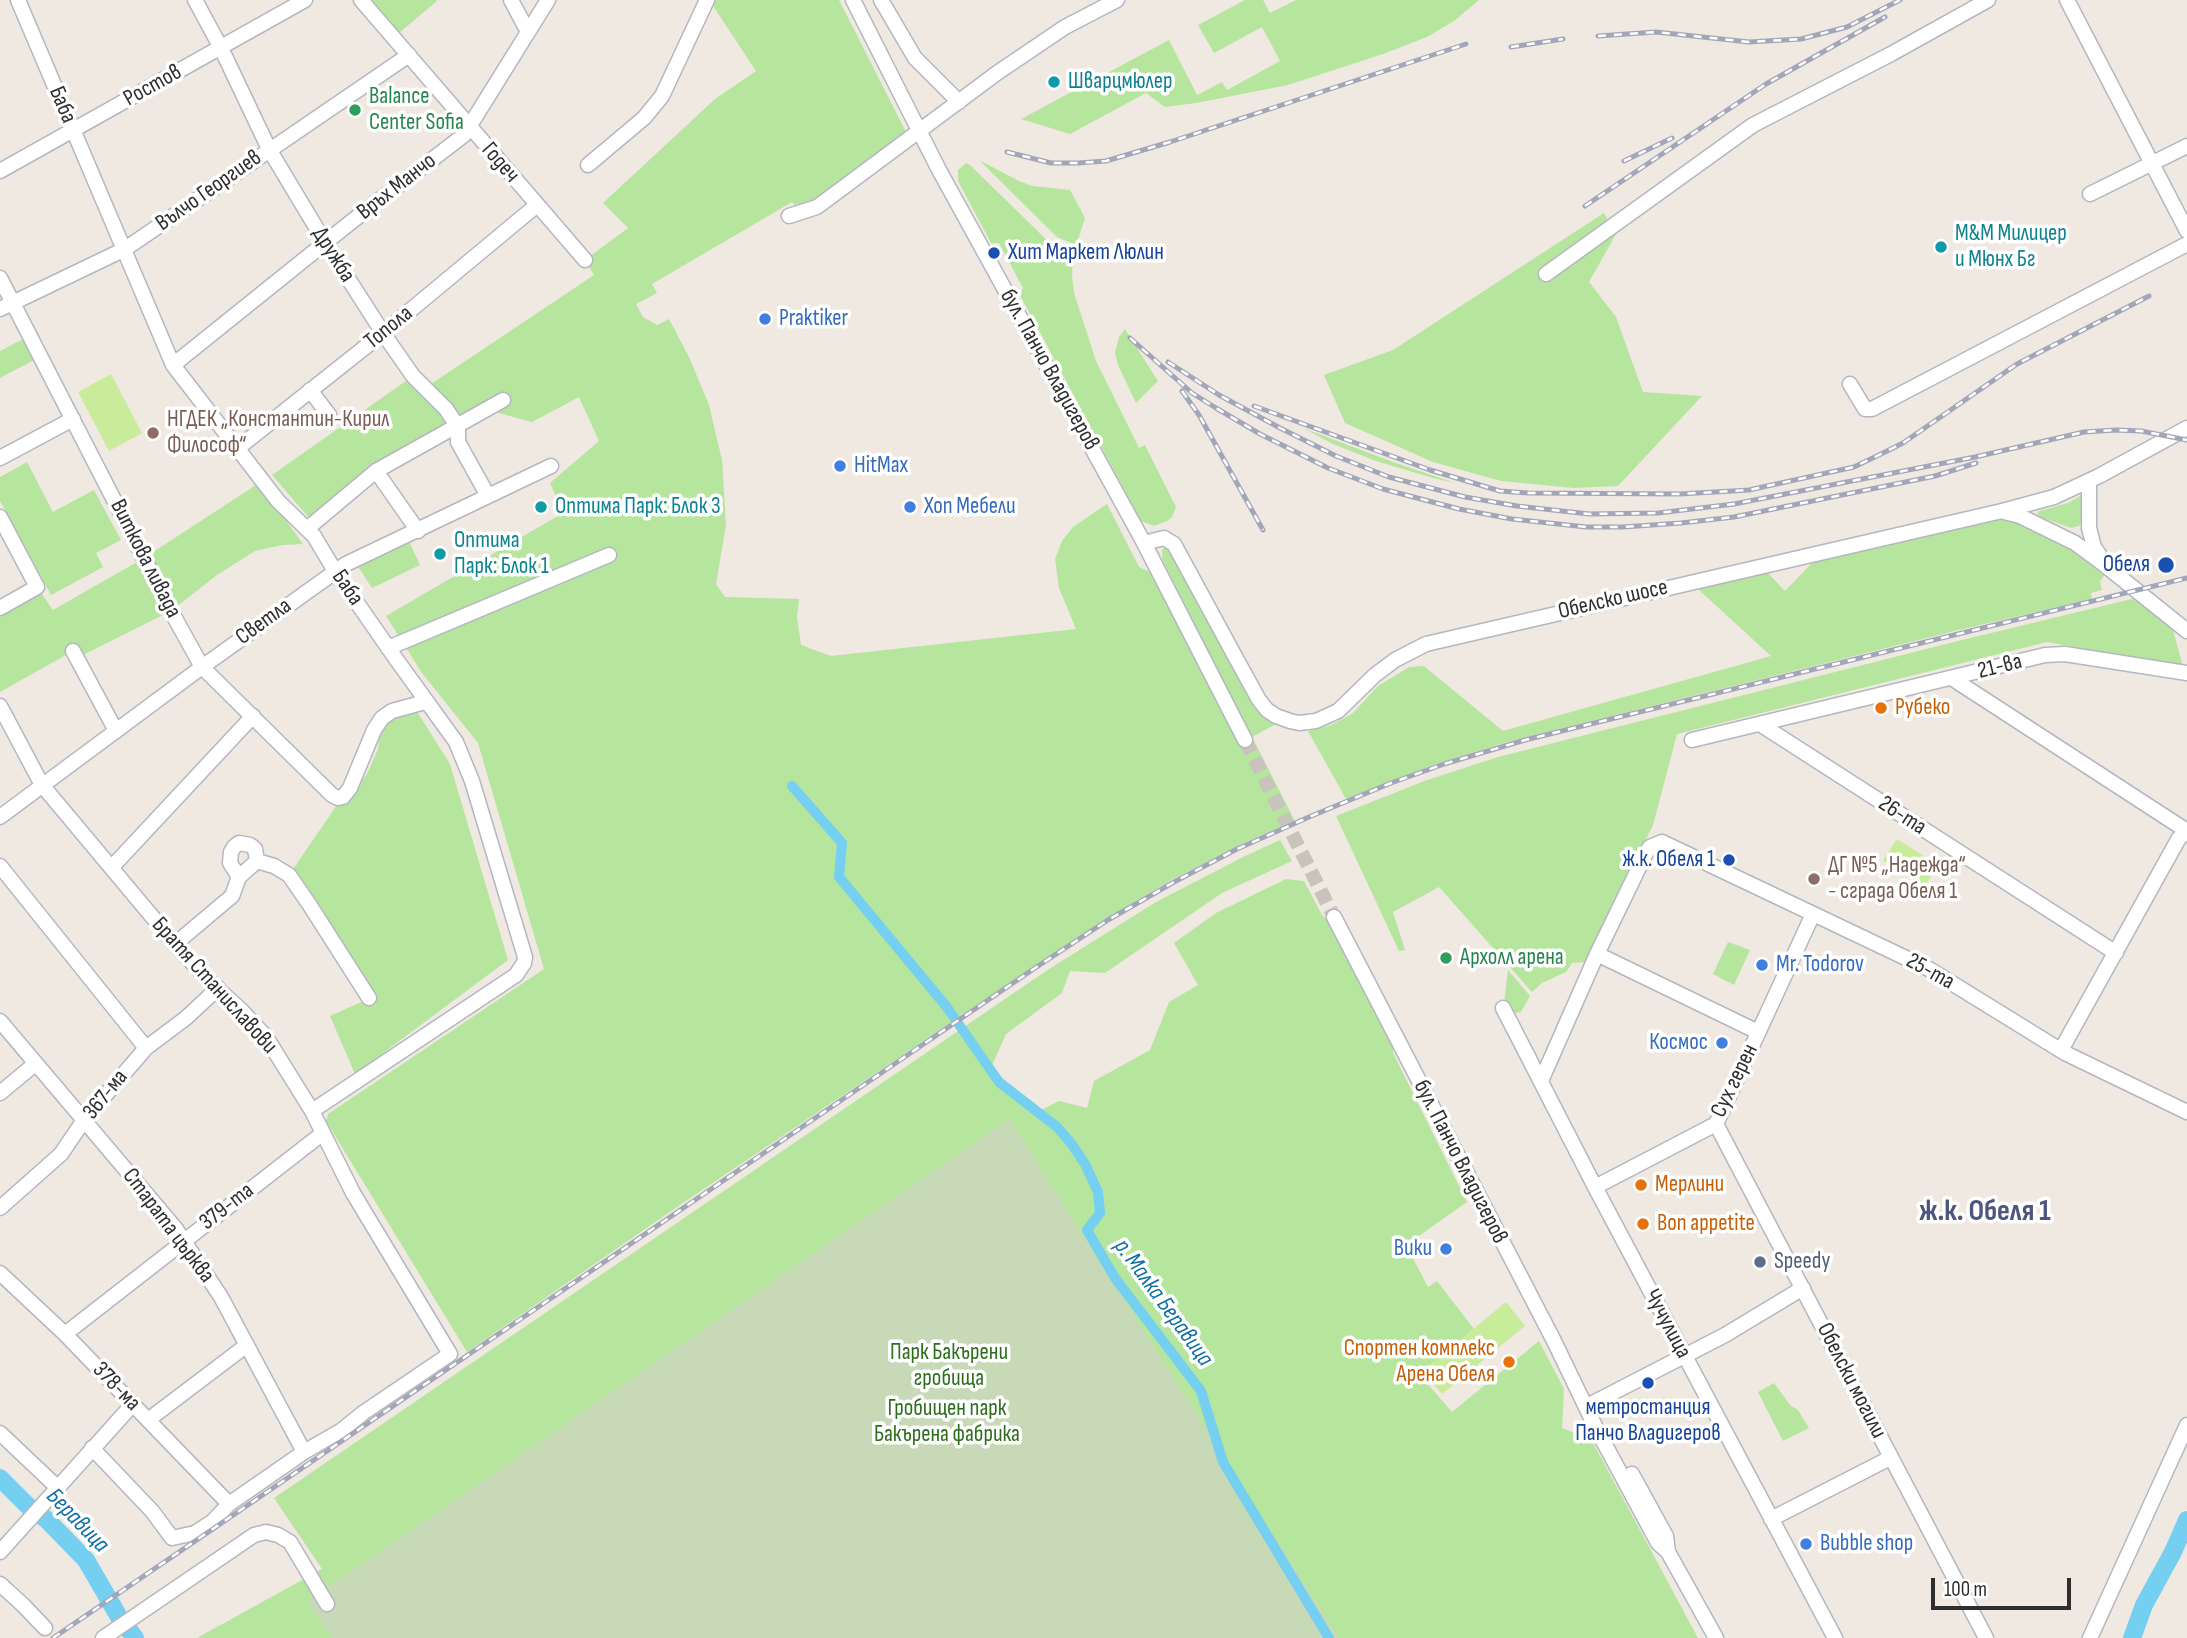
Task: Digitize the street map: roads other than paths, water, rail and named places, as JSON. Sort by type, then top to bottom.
[{"type":"street","name":"Баба","points":[[18,0],[173,365],[278,501],[308,528],[425,702],[456,742],[466,764],[525,957],[516,975],[312,1111]]},
{"type":"street","name":"Дружба","points":[[195,0],[269,149],[383,333],[413,376],[446,409],[458,427],[458,442],[488,496]]},
{"type":"street","name":"Ростов","points":[[2,165],[73,130],[305,0]]},
{"type":"street","name":"Годеч","points":[[361,0],[585,260]]},
{"type":"street","points":[[511,0],[528,32]]},
{"type":"street","name":"Връх Манчо","points":[[173,365],[464,135],[548,0]]},
{"type":"street","points":[[588,165],[644,118],[662,96],[707,0]]},
{"type":"street","name":"бул. Панчо Владигеров","points":[[853,0],[1039,354],[1144,542],[1245,740]]},
{"type":"street","points":[[881,0],[915,58],[959,102]]},
{"type":"street","points":[[789,216],[817,207],[997,73],[1066,27],[1117,0]]},
{"type":"street","points":[[1546,274],[1753,125],[1891,54],[1988,0]]},
{"type":"street","points":[[2067,0],[2187,230]]},
{"type":"street","name":"Вълчо Георгиев","points":[[6,306],[125,249],[409,55]]},
{"type":"street","points":[[2090,194],[2187,146]]},
{"type":"street","name":"Топола","points":[[238,448],[383,333],[537,205]]},
{"type":"street","points":[[1850,384],[1865,409],[1872,410],[2187,244]]},
{"type":"street","name":"Виткова ливада","points":[[0,278],[6,306],[73,419],[202,667],[338,798],[343,797],[350,788],[374,730],[382,718],[392,711],[425,702]]},
{"type":"street","points":[[310,390],[329,415]]},
{"type":"street","points":[[308,528],[376,471],[503,400]]},
{"type":"street","points":[[0,458],[73,419]]},
{"type":"street","name":"Обелско шосе","points":[[1144,542],[1164,538],[1174,544],[1259,700],[1276,716],[1299,723],[1316,721],[1338,711],[1375,675],[1395,660],[1426,644],[2054,497],[2187,428]]},
{"type":"street","name":"Светла","points":[[0,817],[335,571],[551,466]]},
{"type":"street","points":[[376,471],[418,531]]},
{"type":"street","points":[[2089,481],[2089,528],[2094,547],[2106,566]]},
{"type":"street","points":[[2002,511],[2020,516],[2075,543],[2187,631]]},
{"type":"street","points":[[0,517],[37,587],[0,608]]},
{"type":"street","points":[[388,648],[610,555]]},
{"type":"street","points":[[73,651],[116,731]]},
{"type":"street","name":"21-ва","points":[[1692,740],[2056,654],[2187,673]]},
{"type":"street","points":[[1952,679],[2187,831],[2179,838],[2061,1050]]},
{"type":"street","name":"Братя Станиславови","points":[[0,706],[42,786],[175,944],[266,1037],[312,1111],[353,1194],[450,1354],[342,1430],[304,1452]]},
{"type":"street","points":[[111,867],[253,716]]},
{"type":"street","name":"26-та","points":[[1760,724],[2116,953]]},
{"type":"street","points":[[239,877],[230,863],[234,847],[239,843],[250,845],[255,849],[257,861]]},
{"type":"street","name":"25-та","points":[[1597,954],[1646,853],[1656,844],[1667,843],[1930,969],[2061,1050],[2187,1112]]},
{"type":"street","points":[[175,944],[232,896],[239,877],[257,861]]},
{"type":"street","points":[[257,861],[274,866],[289,875],[369,998]]},
{"type":"street","points":[[0,866],[146,1048]]},
{"type":"street","name":"Сух герен","points":[[1594,1187],[1716,1124],[1813,914]]},
{"type":"street","name":"бул. Панчо Владигеров","points":[[1334,917],[1596,1428],[1658,1543],[1668,1552],[1716,1638]]},
{"type":"street","points":[[1541,1081],[1597,954],[1758,1032]]},
{"type":"street","name":"367-ма","points":[[0,1208],[61,1154],[84,1120],[146,1048],[186,1018],[218,988]]},
{"type":"street","name":"Чучулица","points":[[1503,1007],[1594,1187],[1835,1638]]},
{"type":"street","name":"Старата църква","points":[[0,1021],[184,1240],[221,1297],[304,1452]]},
{"type":"street","points":[[0,1093],[35,1064]]},
{"type":"street","name":"Обелски могили","points":[[1716,1124],[1986,1638]]},
{"type":"street","name":"379-та","points":[[65,1334],[323,1133]]},
{"type":"street","name":"378-ма","points":[[3,1282],[65,1334],[229,1504]]},
{"type":"street","points":[[1587,1406],[1724,1335],[1803,1288]]},
{"type":"street","points":[[148,1420],[247,1345]]},
{"type":"street","points":[[0,1552],[132,1404]]},
{"type":"street","points":[[2091,1638],[2187,1426]]},
{"type":"street","points":[[0,1433],[57,1487]]},
{"type":"street","points":[[92,1448],[152,1511],[172,1538],[195,1533],[229,1504],[304,1452]]},
{"type":"street","points":[[1771,1519],[1890,1458]]},
{"type":"street","points":[[105,1637],[254,1535],[266,1532],[290,1542],[327,1604]]},
{"type":"street","points":[[0,1584],[45,1628]]},
{"type":"waterway","name":"р. Малка Беравица","points":[[792,786],[842,843],[839,877],[946,1006],[999,1082],[1057,1127],[1085,1164],[1098,1192],[1100,1213],[1087,1230],[1115,1278],[1201,1391],[1223,1462],[1329,1638]]},
{"type":"waterway","name":"Беравица","points":[[0,1478],[86,1560],[119,1617],[135,1638]]},
{"type":"waterway","points":[[2132,1638],[2144,1605],[2187,1520]]},
{"type":"tunnel","points":[[1245,740],[1334,917]]},
{"type":"railway","points":[[1598,36],[1656,32],[1749,42],[1801,39],[1847,27],[1900,0]]},
{"type":"railway","points":[[1585,206],[1766,84],[1885,17]]},
{"type":"railway","points":[[1511,47],[1563,39]]},
{"type":"railway","points":[[1007,152],[1051,163],[1106,161],[1466,44]]},
{"type":"railway","points":[[1624,161],[1672,138]]},
{"type":"railway","points":[[1254,406],[1430,470],[1500,491],[1680,494],[1749,490],[1854,467],[1883,453],[1903,443],[2017,364],[2149,296]]},
{"type":"railway","points":[[1130,338],[1192,393],[1260,434],[1328,468],[1383,489],[1459,509],[1512,519],[1586,527],[1623,527],[1734,517],[1935,476],[1976,463]]},
{"type":"railway","points":[[1168,362],[1219,395],[1280,428],[1336,456],[1389,477],[1465,497],[1589,514],[1658,513],[1734,504],[1975,457],[2084,432],[2141,431],[2187,440]]},
{"type":"railway","points":[[1182,391],[1199,415],[1263,530]]},
{"type":"railway","points":[[53,1638],[1035,968],[1108,920],[1237,849],[1391,783],[1525,740],[2187,578]]},
{"type":"place","name":"Шварцмюлер","points":[[1054,82]]},
{"type":"place","name":"Balance Center Sofia","points":[[355,110]]},
{"type":"place","name":"М&M Mилицер и Мюнх Бг","points":[[1941,247]]},
{"type":"place","name":"Хит Маркет Люлин","points":[[994,253]]},
{"type":"place","name":"Praktiker","points":[[765,319]]},
{"type":"place","name":"НГДЕК „Константин-Кирил Философ“","points":[[153,433]]},
{"type":"place","name":"HitMax","points":[[840,466]]},
{"type":"place","name":"Оптима Парк: Блок 3","points":[[541,507]]},
{"type":"place","name":"Хоп Мебели","points":[[910,507]]},
{"type":"place","name":"Оптима Парк: Блок 1","points":[[440,554]]},
{"type":"place","name":"Обеля","points":[[2166,565]]},
{"type":"place","name":"Рубеко","points":[[1881,708]]},
{"type":"place","name":"ж.к. Обеля 1","points":[[1729,860]]},
{"type":"place","name":"ДГ №5 „Надежда“ - сграда Обеля 1","points":[[1814,879]]},
{"type":"place","name":"Архолл арена","points":[[1446,958]]},
{"type":"place","name":"Mr. Todorov","points":[[1762,965]]},
{"type":"place","name":"Космос","points":[[1722,1043]]},
{"type":"place","name":"Мерлини","points":[[1641,1185]]},
{"type":"place","name":"Bon appetite","points":[[1643,1224]]},
{"type":"place","name":"Вики","points":[[1446,1249]]},
{"type":"place","name":"Speedy","points":[[1760,1262]]},
{"type":"place","name":"Спортен комплекс Арена Обеля","points":[[1509,1362]]},
{"type":"place","name":"метростанция Панчо Владигеров","points":[[1648,1383]]},
{"type":"place","name":"Bubble shop","points":[[1806,1544]]},
{"type":"district","name":"ж.к. Обеля 1","points":[[1985,1212]]},
{"type":"park label","name":"Парк Бакърени гробища","points":[[949,1366]]},
{"type":"park label","name":"Гробищен парк Бакърена фабрика","points":[[947,1422]]}]
